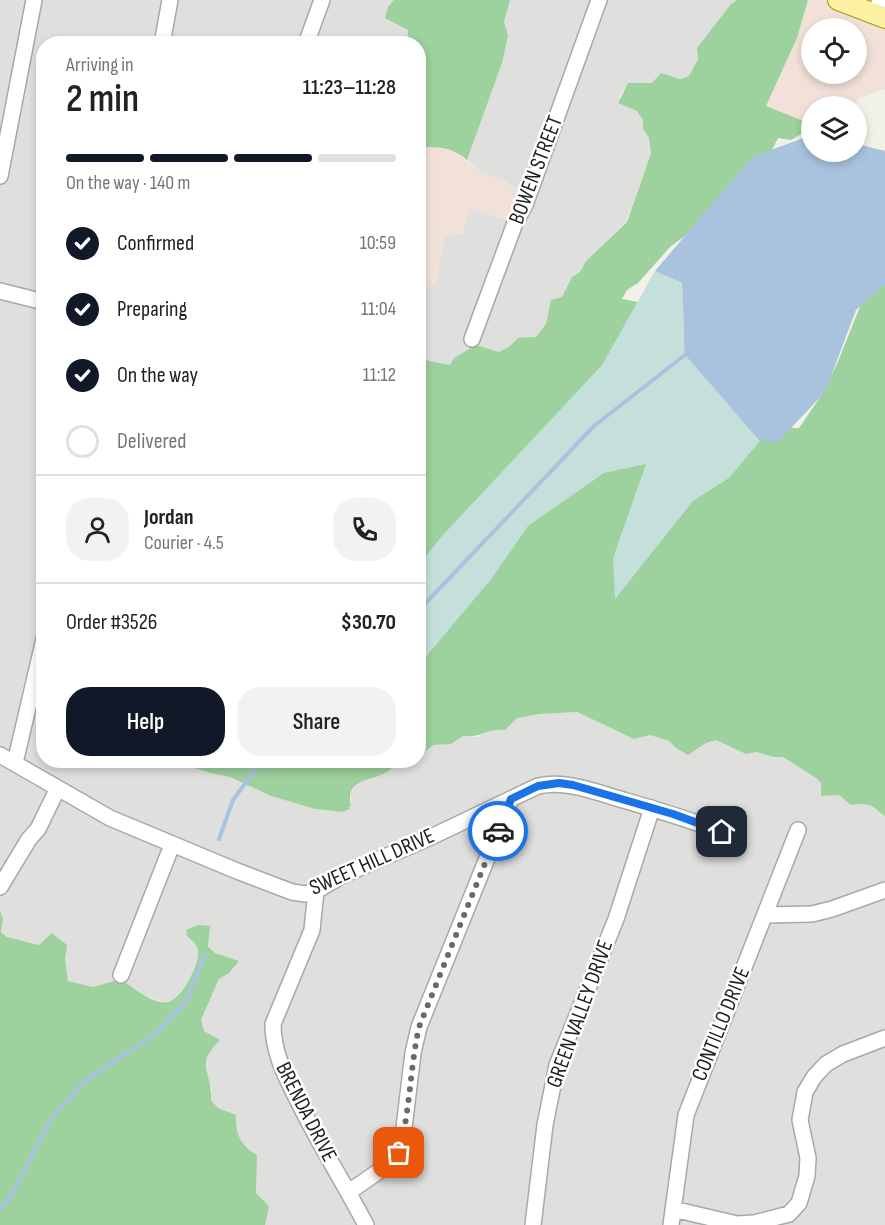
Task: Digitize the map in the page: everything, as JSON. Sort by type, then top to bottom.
[{"type":"main road","points":[[838,0],[880,11]]},
{"type":"street","points":[[0,176],[34,0]]},
{"type":"street","points":[[163,36],[170,0]]},
{"type":"street","points":[[309,36],[322,0]]},
{"type":"street","name":"BOWEN STREET","points":[[472,339],[515,223],[525,205],[598,0]]},
{"type":"street","points":[[0,291],[36,300]]},
{"type":"street","points":[[15,763],[36,673]]},
{"type":"street","name":"SWEET HILL DRIVE","points":[[0,755],[110,818],[292,892],[305,894],[316,891],[343,875],[538,786],[559,783],[573,785],[652,808],[722,832]]},
{"type":"street","points":[[0,887],[29,839],[38,830],[58,788]]},
{"type":"street","points":[[349,1192],[389,1164],[399,1153],[413,1053],[419,1027],[511,799]]},
{"type":"street","name":"GREEN VALLEY DRIVE","points":[[532,1225],[545,1125],[557,1065],[616,919],[652,808]]},
{"type":"street","name":"CONTILLO DRIVE","points":[[671,1225],[686,1115],[798,830]]},
{"type":"street","points":[[121,975],[172,845]]},
{"type":"street","points":[[765,915],[812,914],[885,890]]},
{"type":"street","name":"BRENDA DRIVE","points":[[316,891],[312,930],[273,1024],[273,1040],[281,1068],[317,1139],[366,1225]]},
{"type":"street","points":[[673,1209],[737,1224],[754,1223],[789,1214],[799,1203],[807,1176],[808,1158],[800,1120],[801,1105],[814,1077],[826,1064],[843,1054],[885,1038]]},
{"type":"shaded area","points":[[0,0],[394,0],[388,7],[408,30],[408,36],[36,36],[36,768],[194,768],[230,777],[271,796],[315,809],[342,812],[350,809],[348,806],[351,806],[351,792],[356,784],[392,768],[426,768],[426,751],[434,745],[451,744],[463,736],[477,737],[494,729],[505,730],[516,718],[577,712],[634,739],[650,735],[669,741],[676,748],[693,751],[716,740],[746,754],[756,752],[773,757],[783,757],[821,783],[821,796],[840,795],[851,804],[874,805],[885,816],[885,1225],[265,1225],[269,1206],[256,1193],[257,1156],[244,1146],[235,1129],[235,1115],[218,1108],[211,1100],[212,1088],[205,1072],[210,1050],[219,1040],[204,1031],[201,1020],[219,979],[229,973],[238,961],[215,953],[208,945],[187,936],[196,945],[199,953],[192,975],[175,1000],[165,1002],[144,996],[121,979],[93,987],[68,981],[65,959],[46,941],[40,945],[7,937],[1,932],[3,919],[0,911]]},
{"type":"shaded area","points":[[510,0],[737,0],[731,4],[697,48],[698,59],[689,76],[652,83],[628,83],[620,95],[618,103],[637,111],[644,120],[643,129],[649,138],[651,153],[626,222],[586,261],[580,272],[572,277],[562,298],[551,301],[546,325],[536,338],[518,338],[499,353],[472,349],[454,358],[450,366],[426,359],[426,288],[436,283],[445,236],[468,214],[470,208],[516,222],[532,196],[506,182],[481,173],[467,160],[502,63],[504,22]]},
{"type":"shaded area","points":[[808,0],[878,0],[885,18],[885,89],[866,96],[801,96],[801,120],[766,106],[801,24],[801,84],[867,84],[867,18],[803,18]]},
{"type":"shaded area","points":[[435,147],[456,152],[481,173],[506,182],[532,196],[516,222],[470,209],[463,233],[445,236],[436,283],[426,288],[426,148]]},
{"type":"shaded area","points":[[655,271],[682,283],[685,355],[760,441],[729,478],[693,501],[615,599],[613,558],[646,464],[604,473],[528,526],[492,578],[426,657],[426,556],[443,535],[602,365]]},
{"type":"green space","points":[[394,0],[510,0],[504,22],[508,35],[502,63],[467,160],[444,148],[426,147],[426,36],[408,36],[408,30],[385,18],[388,7]]},
{"type":"green space","points":[[737,0],[808,0],[797,38],[766,106],[801,120],[801,134],[791,140],[778,138],[767,160],[702,223],[670,247],[638,283],[627,290],[622,299],[644,303],[675,317],[688,343],[686,364],[680,385],[779,428],[799,428],[819,399],[837,364],[861,304],[885,278],[885,816],[870,805],[851,805],[839,795],[821,796],[821,783],[783,757],[773,757],[756,752],[746,754],[716,740],[706,743],[688,755],[669,741],[650,735],[634,739],[577,712],[517,718],[505,730],[463,736],[451,744],[434,745],[426,751],[426,359],[450,365],[454,358],[476,345],[499,352],[509,347],[518,338],[536,337],[546,324],[551,300],[562,297],[572,277],[580,272],[586,261],[627,222],[651,153],[649,138],[643,129],[643,120],[637,111],[618,103],[628,83],[652,83],[661,73],[680,79],[689,76],[698,59],[697,48],[731,4]]},
{"type":"green space","points":[[194,768],[392,768],[356,785],[350,797],[351,807],[348,806],[350,809],[342,812],[315,809],[271,796],[230,777]]},
{"type":"green space","points":[[0,911],[3,919],[1,932],[7,937],[39,945],[52,933],[67,945],[65,959],[68,981],[93,987],[121,979],[143,995],[162,1002],[173,1000],[178,995],[189,981],[196,964],[197,949],[187,936],[186,930],[198,925],[210,926],[208,946],[215,953],[239,961],[229,973],[219,979],[201,1020],[204,1031],[220,1040],[207,1057],[206,1063],[211,1100],[218,1108],[236,1115],[240,1139],[257,1155],[256,1193],[269,1206],[265,1225],[0,1225]]},
{"type":"water","points":[[801,139],[801,162],[867,162],[867,146],[885,151],[885,284],[856,310],[825,392],[778,442],[760,441],[685,355],[682,283],[655,271],[752,157]]},
{"type":"waterway","points":[[426,603],[594,426],[685,355]]},
{"type":"waterway","points":[[219,839],[233,800],[256,768]]},
{"type":"waterway","points":[[0,1209],[7,1202],[51,1119],[86,1080],[156,1033],[186,1002],[205,954]]},
{"type":"way so far","points":[[399,1153],[413,1053],[419,1027],[498,831]]},
{"type":"route","points":[[498,831],[511,799],[538,786],[559,783],[673,814],[722,832]]}]
